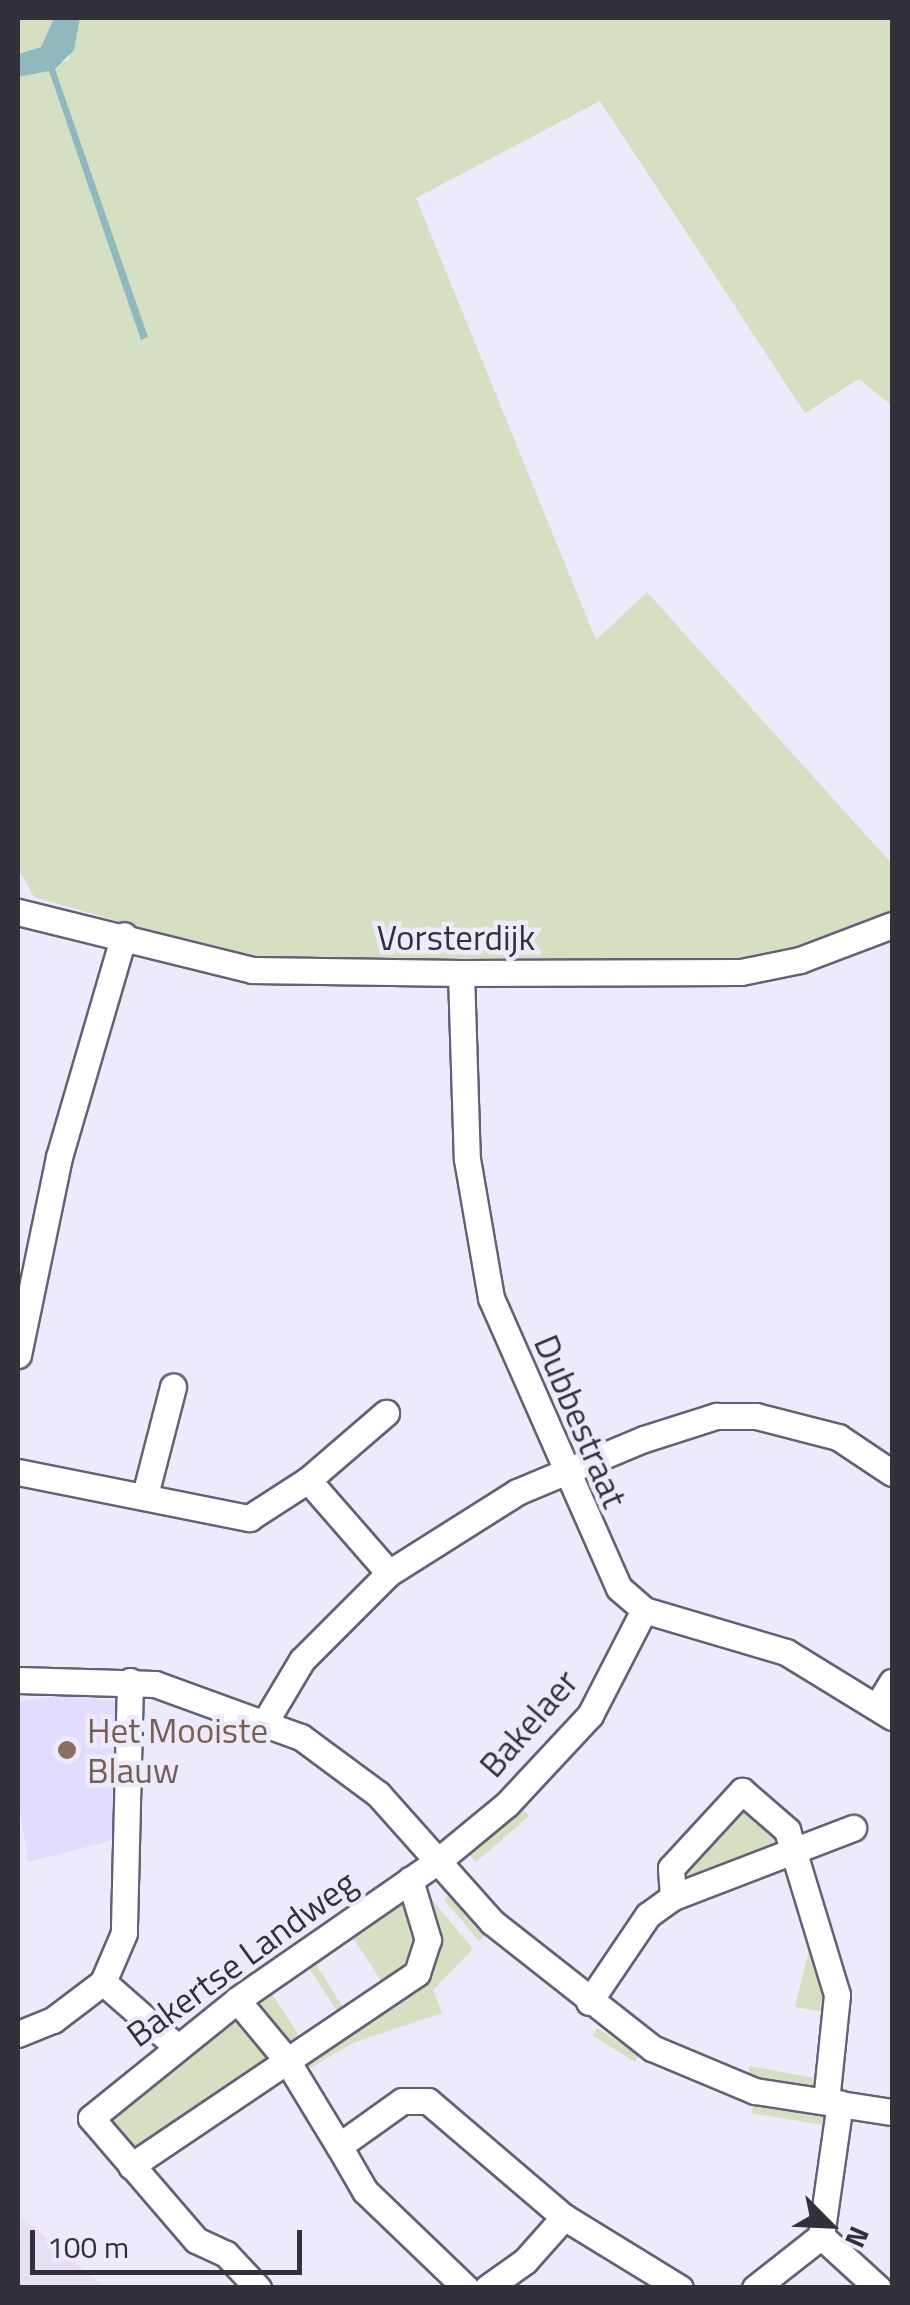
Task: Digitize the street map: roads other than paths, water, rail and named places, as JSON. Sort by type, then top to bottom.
[{"type":"street","name":"Vorsterdijk","points":[[18,912],[124,935],[252,970],[461,973],[741,972],[800,960],[892,924]]},
{"type":"street","points":[[18,1355],[59,1158],[124,935]]},
{"type":"street","name":"Dubbestraat","points":[[461,973],[467,1159],[491,1298],[564,1473],[619,1588],[644,1610]]},
{"type":"street","points":[[145,1495],[173,1387]]},
{"type":"street","points":[[18,1472],[249,1518],[308,1480],[386,1413]]},
{"type":"street","points":[[265,1722],[302,1660],[389,1573],[458,1523],[564,1473],[716,1416],[802,1424],[838,1437],[892,1473]]},
{"type":"street","points":[[308,1480],[389,1573]]},
{"type":"street","points":[[644,1610],[786,1652],[885,1711],[892,1682]]},
{"type":"street","name":"Bakelaer","points":[[438,1861],[569,1740],[625,1656],[644,1610]]},
{"type":"street","points":[[18,1680],[130,1681],[176,1690],[265,1722],[336,1759],[378,1794],[492,1922],[652,2048],[718,2080],[892,2112]]},
{"type":"street","points":[[18,2034],[53,2020],[104,1982],[124,1933],[130,1681]]},
{"type":"street","points":[[674,1897],[670,1868],[742,1791],[787,1830],[837,1995],[833,2102],[821,2236],[755,2288]]},
{"type":"street","points":[[589,2002],[648,1915],[674,1897],[853,1828]]},
{"type":"street","name":"Bakertse Landweg","points":[[131,2166],[90,2118],[236,2000],[438,1861]]},
{"type":"street","points":[[258,2288],[226,2254],[196,2240],[131,2166],[424,1964],[428,1940],[410,1880]]},
{"type":"street","points":[[104,1982],[176,2046]]},
{"type":"street","points":[[236,2000],[286,2060],[366,2191],[466,2288]]},
{"type":"street","points":[[340,2146],[402,2102],[428,2101],[564,2217],[680,2288]]},
{"type":"street","points":[[488,2288],[525,2261],[564,2217]]},
{"type":"street","points":[[821,2236],[878,2288]]},
{"type":"place","name":"Het Mooiste Blauw","points":[[67,1750]]}]
